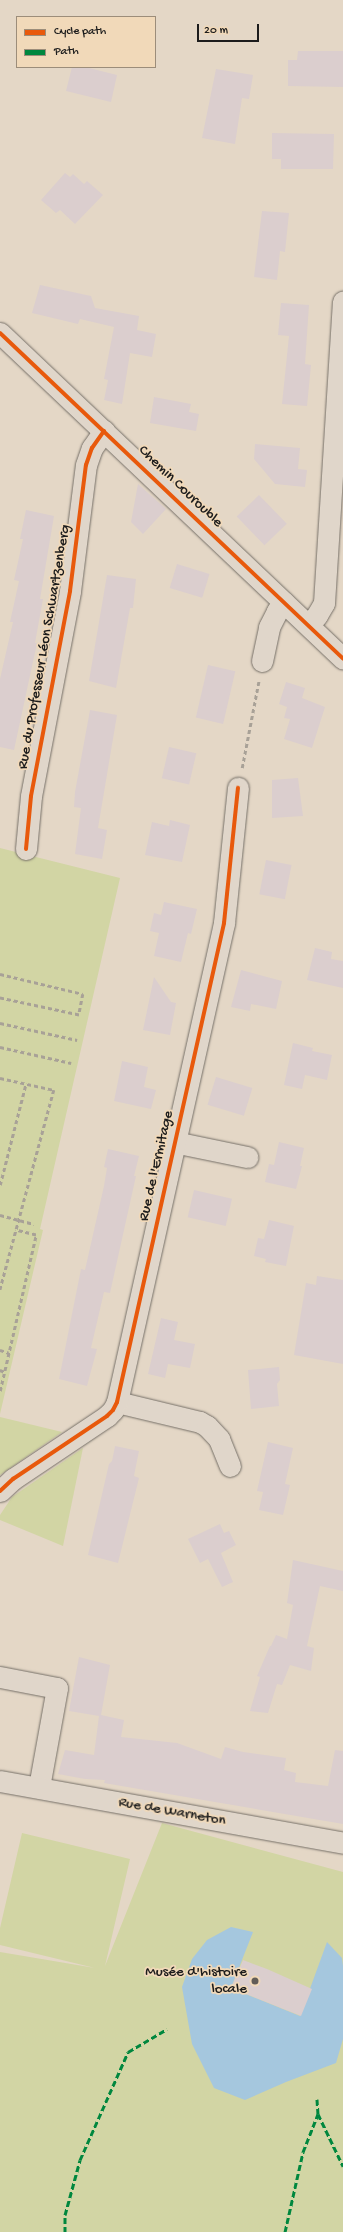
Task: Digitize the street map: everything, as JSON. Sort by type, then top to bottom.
[{"type":"street","points":[[308,625],[324,603],[343,302]]},
{"type":"street","name":"Chemin Courouble","points":[[0,333],[104,430],[343,659]]},
{"type":"street","name":"Rue du Professeur Léon Schwartzenberg","points":[[26,849],[33,784],[70,591],[86,465],[92,448],[104,430]]},
{"type":"street","points":[[262,661],[269,627],[284,602]]},
{"type":"street","name":"Rue de l'Ermitage","points":[[0,1492],[13,1479],[107,1416],[113,1410],[117,1402],[226,910],[238,788]]},
{"type":"street","name":"Rue de l'Ermitage","points":[[174,1142],[247,1158]]},
{"type":"street","points":[[117,1402],[200,1422],[207,1426],[221,1443],[230,1466]]},
{"type":"street","points":[[0,1677],[57,1688],[38,1787]]},
{"type":"street","name":"Rue de Warneton","points":[[0,1780],[343,1843]]},
{"type":"path","points":[[238,788],[262,661]]},
{"type":"path","points":[[0,974],[83,994],[79,1015],[0,998]]},
{"type":"path","points":[[0,1023],[76,1040]]},
{"type":"path","points":[[0,1047],[71,1063]]},
{"type":"path","points":[[0,1078],[54,1090],[0,1290]]},
{"type":"path","points":[[0,1185],[26,1083]]},
{"type":"path","points":[[0,1215],[34,1224]]},
{"type":"path","points":[[0,1391],[36,1235],[16,1230]]},
{"type":"path","points":[[0,1350],[9,1353]]},
{"type":"path","points":[[0,1370],[5,1372]]},
{"type":"green space","points":[[0,848],[120,878],[40,1229],[43,1230],[0,1414]]},
{"type":"green space","points":[[0,1417],[62,1432],[0,1475]]},
{"type":"green space","points":[[83,1448],[63,1546],[0,1520],[0,1515],[12,1497]]},
{"type":"green space","points":[[162,1823],[343,1872],[343,2232],[0,2232],[0,1952],[95,1968],[0,1945],[0,1928],[22,1833],[130,1859],[105,1966]]},
{"type":"water","points":[[231,1927],[253,1932],[231,1988],[300,2016],[327,1942],[342,1958],[343,1966],[343,2039],[336,2063],[286,2082],[245,2100],[214,2088],[192,2044],[182,1987],[192,1959],[207,1940]]},
{"type":"building","points":[[298,51],[343,51],[343,87],[288,86],[288,60],[297,60]]},
{"type":"building","points":[[72,68],[89,68],[117,75],[111,102],[66,91]]},
{"type":"building","points":[[216,69],[253,75],[249,99],[242,98],[235,144],[202,138]]},
{"type":"building","points":[[272,133],[334,134],[333,169],[281,169],[281,159],[272,159]]},
{"type":"building","points":[[65,173],[70,177],[73,174],[84,184],[87,181],[103,195],[75,224],[60,210],[56,213],[41,200]]},
{"type":"building","points":[[262,211],[289,213],[285,252],[280,251],[277,280],[254,277]]},
{"type":"building","points":[[40,285],[91,296],[95,308],[139,316],[137,330],[156,334],[152,357],[130,353],[122,404],[104,400],[108,380],[104,379],[114,327],[80,319],[78,324],[32,313]]},
{"type":"building","points":[[281,303],[309,305],[305,364],[311,365],[307,406],[282,404],[289,336],[278,335]]},
{"type":"building","points":[[154,397],[191,404],[189,412],[199,414],[196,431],[150,423]]},
{"type":"building","points":[[255,444],[300,448],[298,469],[307,470],[305,487],[275,484],[254,459]]},
{"type":"building","points":[[138,484],[166,509],[143,534],[131,522]]},
{"type":"building","points":[[259,495],[287,524],[264,545],[237,517]]},
{"type":"building","points":[[26,510],[54,516],[40,599],[43,599],[35,643],[37,643],[14,750],[0,747],[0,679],[13,622],[10,622],[19,581],[14,580],[23,539],[20,539]]},
{"type":"building","points":[[177,564],[210,574],[202,598],[170,588]]},
{"type":"building","points":[[107,575],[136,579],[133,608],[130,608],[116,688],[89,681]]},
{"type":"building","points":[[208,665],[235,671],[223,724],[196,718]]},
{"type":"building","points":[[286,682],[305,688],[302,698],[325,707],[312,748],[284,739],[290,719],[284,718],[287,707],[279,704]]},
{"type":"building","points":[[90,710],[117,715],[98,828],[107,830],[102,859],[75,854],[81,808],[74,807],[75,792]]},
{"type":"building","points":[[169,747],[196,753],[189,784],[162,778]]},
{"type":"building","points":[[298,778],[303,816],[272,818],[272,780]]},
{"type":"building","points":[[170,820],[190,825],[182,862],[145,855],[152,822],[169,826]]},
{"type":"building","points":[[266,860],[292,865],[285,899],[259,894]]},
{"type":"building","points":[[164,902],[197,909],[191,934],[188,933],[181,962],[154,956],[159,933],[150,931],[154,913],[161,915]]},
{"type":"building","points":[[315,948],[332,952],[331,959],[343,961],[343,988],[307,980]]},
{"type":"building","points":[[241,970],[282,981],[276,1009],[251,1004],[250,1011],[231,1007]]},
{"type":"building","points":[[154,977],[171,1002],[176,1003],[170,1035],[143,1030]]},
{"type":"building","points":[[293,1043],[313,1048],[312,1051],[332,1055],[327,1080],[305,1075],[302,1089],[284,1085]]},
{"type":"building","points":[[122,1061],[148,1067],[144,1087],[156,1090],[151,1109],[114,1101]]},
{"type":"building","points":[[216,1077],[252,1088],[244,1116],[208,1105]]},
{"type":"building","points":[[279,1142],[304,1148],[300,1166],[302,1166],[296,1189],[265,1182],[269,1164],[274,1165]]},
{"type":"building","points":[[108,1149],[139,1156],[134,1176],[136,1176],[110,1293],[104,1292],[91,1348],[97,1349],[87,1386],[59,1379],[81,1269],[85,1270],[104,1186],[107,1168],[104,1167]]},
{"type":"building","points":[[194,1190],[232,1199],[226,1226],[188,1217]]},
{"type":"building","points":[[269,1220],[294,1226],[286,1266],[265,1262],[266,1259],[254,1256],[258,1238],[264,1239]]},
{"type":"building","points":[[317,1276],[343,1280],[343,1364],[294,1355],[306,1283],[316,1285]]},
{"type":"building","points":[[161,1318],[178,1322],[174,1340],[195,1344],[190,1368],[168,1364],[165,1378],[148,1374]]},
{"type":"building","points":[[279,1367],[280,1380],[277,1384],[279,1406],[251,1409],[248,1370]]},
{"type":"building","points":[[268,1442],[293,1448],[285,1484],[290,1485],[283,1515],[259,1510],[263,1492],[257,1491]]},
{"type":"building","points":[[115,1446],[139,1451],[134,1476],[139,1478],[118,1563],[88,1555],[109,1464],[112,1461]]},
{"type":"building","points":[[220,1524],[224,1533],[229,1531],[236,1545],[221,1553],[233,1582],[222,1587],[208,1559],[200,1563],[188,1539]]},
{"type":"building","points":[[293,1560],[343,1571],[343,1591],[320,1586],[307,1646],[314,1648],[311,1671],[290,1665],[282,1685],[277,1684],[268,1713],[250,1711],[260,1677],[257,1676],[270,1646],[276,1635],[287,1639],[293,1605],[287,1603]]},
{"type":"building","points":[[79,1657],[110,1665],[101,1715],[124,1720],[121,1737],[177,1743],[221,1759],[225,1747],[243,1752],[286,1758],[284,1770],[296,1773],[295,1782],[328,1786],[335,1750],[343,1751],[343,1824],[104,1783],[105,1780],[85,1779],[58,1774],[65,1750],[94,1755],[99,1716],[69,1711]]},
{"type":"building","points":[[243,1960],[312,1989],[301,2016],[231,1988]]},
{"type":"marked path","points":[[65,2232],[65,2215],[80,2160],[128,2052],[167,2029]]},
{"type":"marked path","points":[[285,2232],[303,2152],[318,2114],[317,2099]]},
{"type":"marked path","points":[[318,2114],[343,2166]]},
{"type":"cycle path","points":[[0,333],[343,659]]},
{"type":"cycle path","points":[[26,849],[31,796],[70,591],[86,465],[92,448],[104,431]]},
{"type":"cycle path","points":[[0,1491],[13,1479],[107,1416],[113,1410],[117,1402],[224,923],[238,788]]},
{"type":"place","name":"Musée d'histoire locale","points":[[255,1981]]}]
